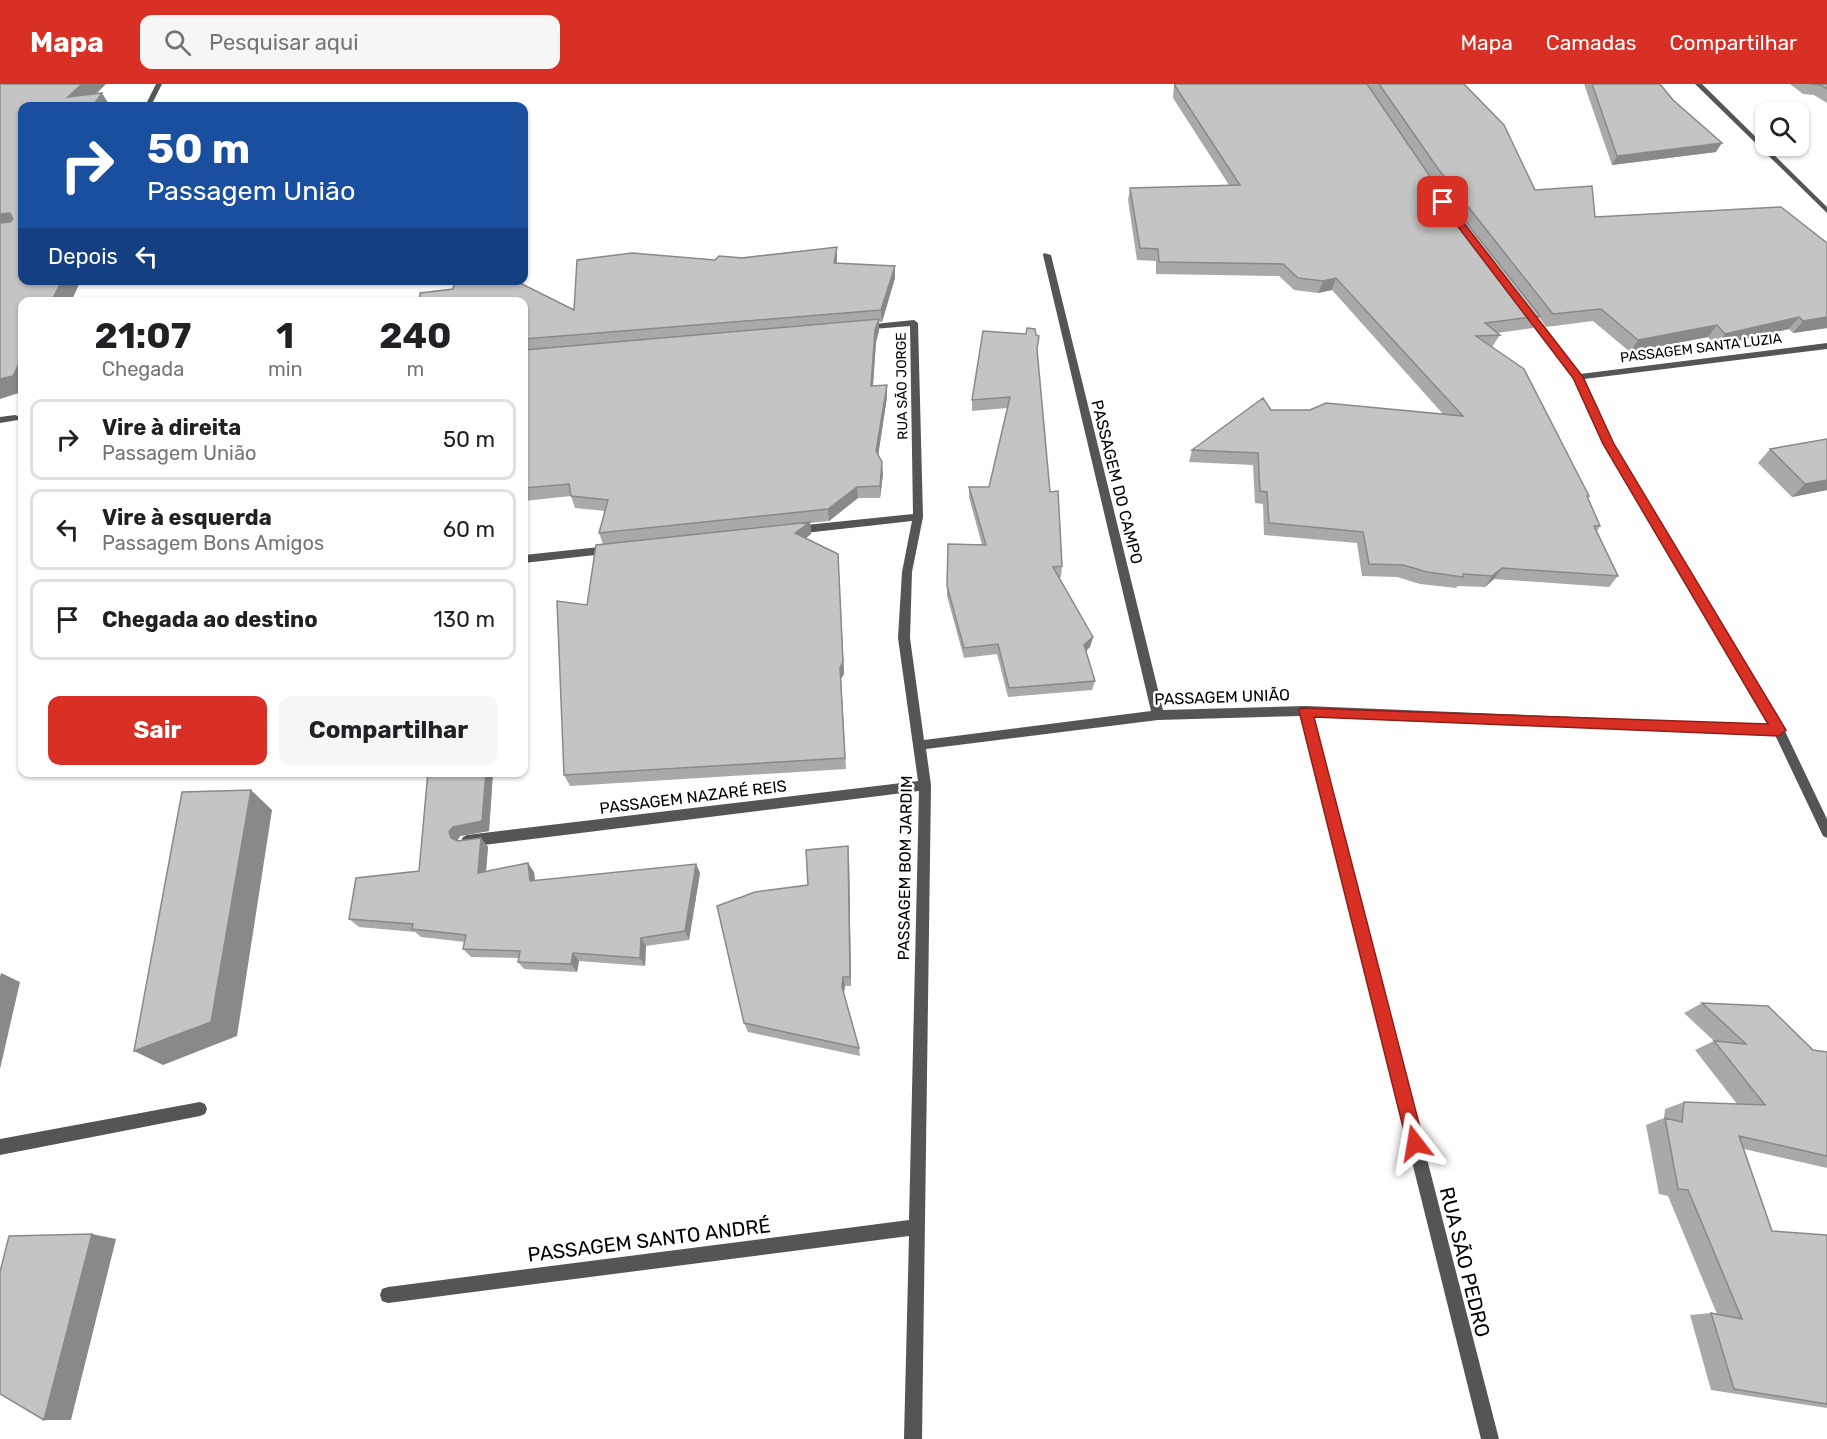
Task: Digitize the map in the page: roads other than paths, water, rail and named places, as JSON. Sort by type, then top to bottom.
[{"type":"street","points":[[150,102],[159,84]]},
{"type":"street","points":[[1698,84],[1827,211]]},
{"type":"street","name":"PASSAGEM DO CAMPO","points":[[1047,255],[1158,715]]},
{"type":"street","points":[[1521,303],[1578,377],[1609,444],[1779,730],[1827,832]]},
{"type":"street","name":"RUA SÃO JORGE","points":[[855,328],[914,323],[918,517]]},
{"type":"street","name":"PASSAGEM SANTA LUZIA","points":[[1578,377],[1827,345]]},
{"type":"street","points":[[0,420],[15,418]]},
{"type":"street","points":[[790,530],[918,517]]},
{"type":"street","name":"PASSAGEM BOM JARDIM","points":[[913,1439],[925,786],[904,638],[907,572],[918,517]]},
{"type":"street","points":[[528,559],[616,549]]},
{"type":"street","name":"PASSAGEM UNIÃO","points":[[920,745],[1158,715],[1306,711],[1779,730]]},
{"type":"street","name":"RUA SÃO PEDRO","points":[[1306,711],[1490,1439]]},
{"type":"street","name":"PASSAGEM NAZARÉ REIS","points":[[465,842],[925,786]]},
{"type":"street","points":[[0,1148],[200,1109]]},
{"type":"street","name":"PASSAGEM SANTO ANDRÉ","points":[[388,1295],[916,1227]]}]
